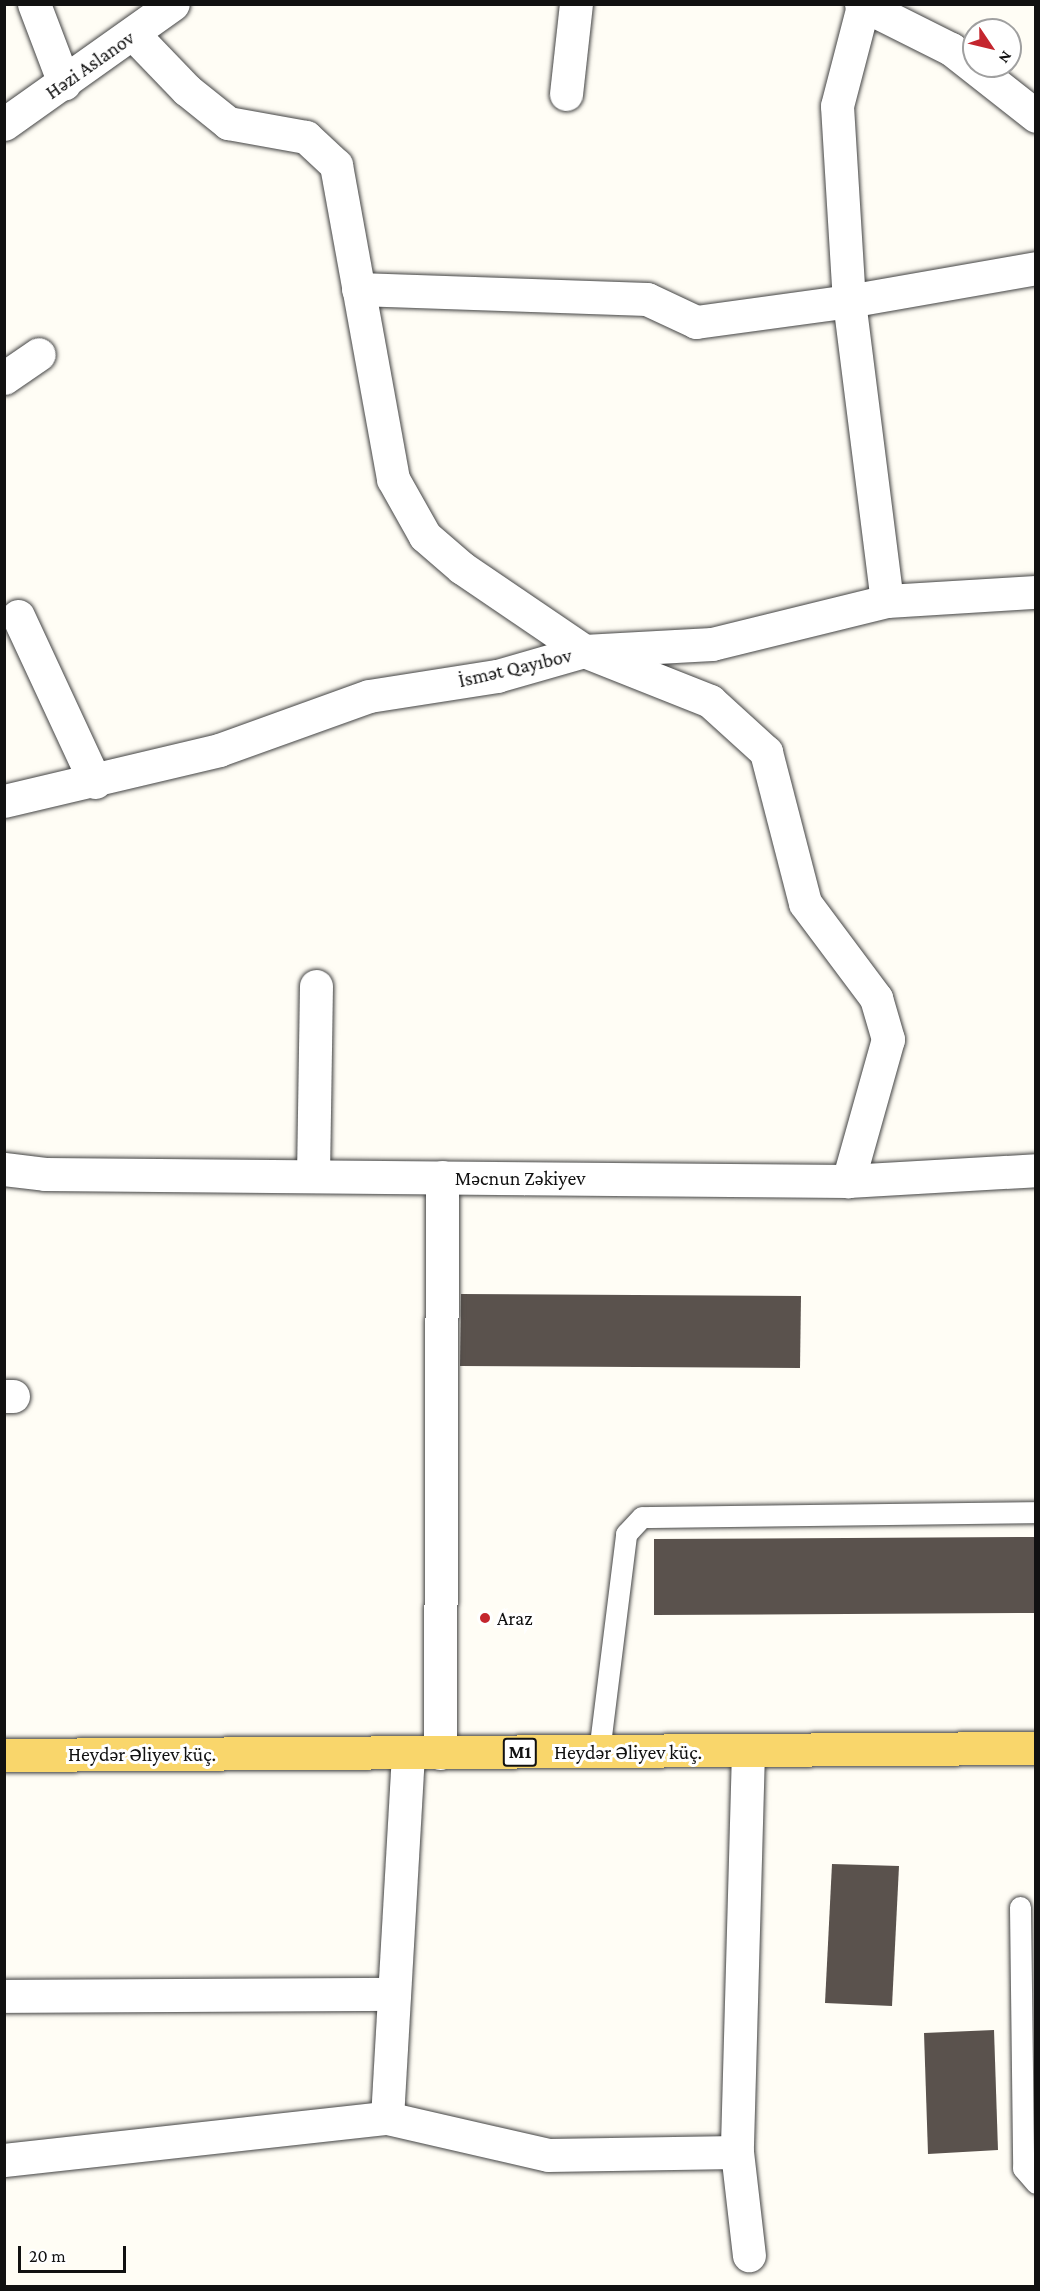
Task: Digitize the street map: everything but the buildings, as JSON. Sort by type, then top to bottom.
[{"type":"main road","name":"Heydər Əliyev küç.","points":[[4,1755],[1035,1748]]},
{"type":"street","points":[[34,4],[64,83]]},
{"type":"street","name":"Həzi Aslanov","points":[[4,124],[134,35],[173,4]]},
{"type":"street","points":[[566,94],[576,4]]},
{"type":"street","points":[[887,601],[849,301],[837,106],[862,5],[951,49],[1035,116]]},
{"type":"street","points":[[134,35],[186,90],[228,123],[306,137],[336,165],[393,479],[425,536],[462,568],[584,651],[710,701],[766,752],[805,903],[876,998],[888,1039],[848,1181]]},
{"type":"street","points":[[358,289],[647,299],[696,322],[849,301],[1035,268]]},
{"type":"street","points":[[4,378],[39,354]]},
{"type":"street","name":"İsmət Qayıbov","points":[[4,801],[95,782],[219,750],[369,696],[497,676],[584,651],[712,644],[887,601],[1035,592]]},
{"type":"street","points":[[18,616],[95,782]]},
{"type":"street","points":[[313,1176],[316,986]]},
{"type":"street","name":"Məcnun Zəkiyev","points":[[4,1169],[45,1174],[848,1181],[1035,1170]]},
{"type":"street","points":[[440,1753],[442,1177]]},
{"type":"street","points":[[748,1751],[737,2152],[749,2255]]},
{"type":"street","points":[[387,2118],[408,1753]]},
{"type":"street","points":[[4,1996],[394,1994]]},
{"type":"street","points":[[4,2160],[387,2118],[548,2155],[737,2152]]},
{"type":"lane","points":[[598,1752],[626,1534],[642,1517],[1035,1512]]},
{"type":"lane","points":[[1020,1907],[1023,2168],[1035,2183]]},
{"type":"place","name":"Araz","points":[[485,1618]]}]
